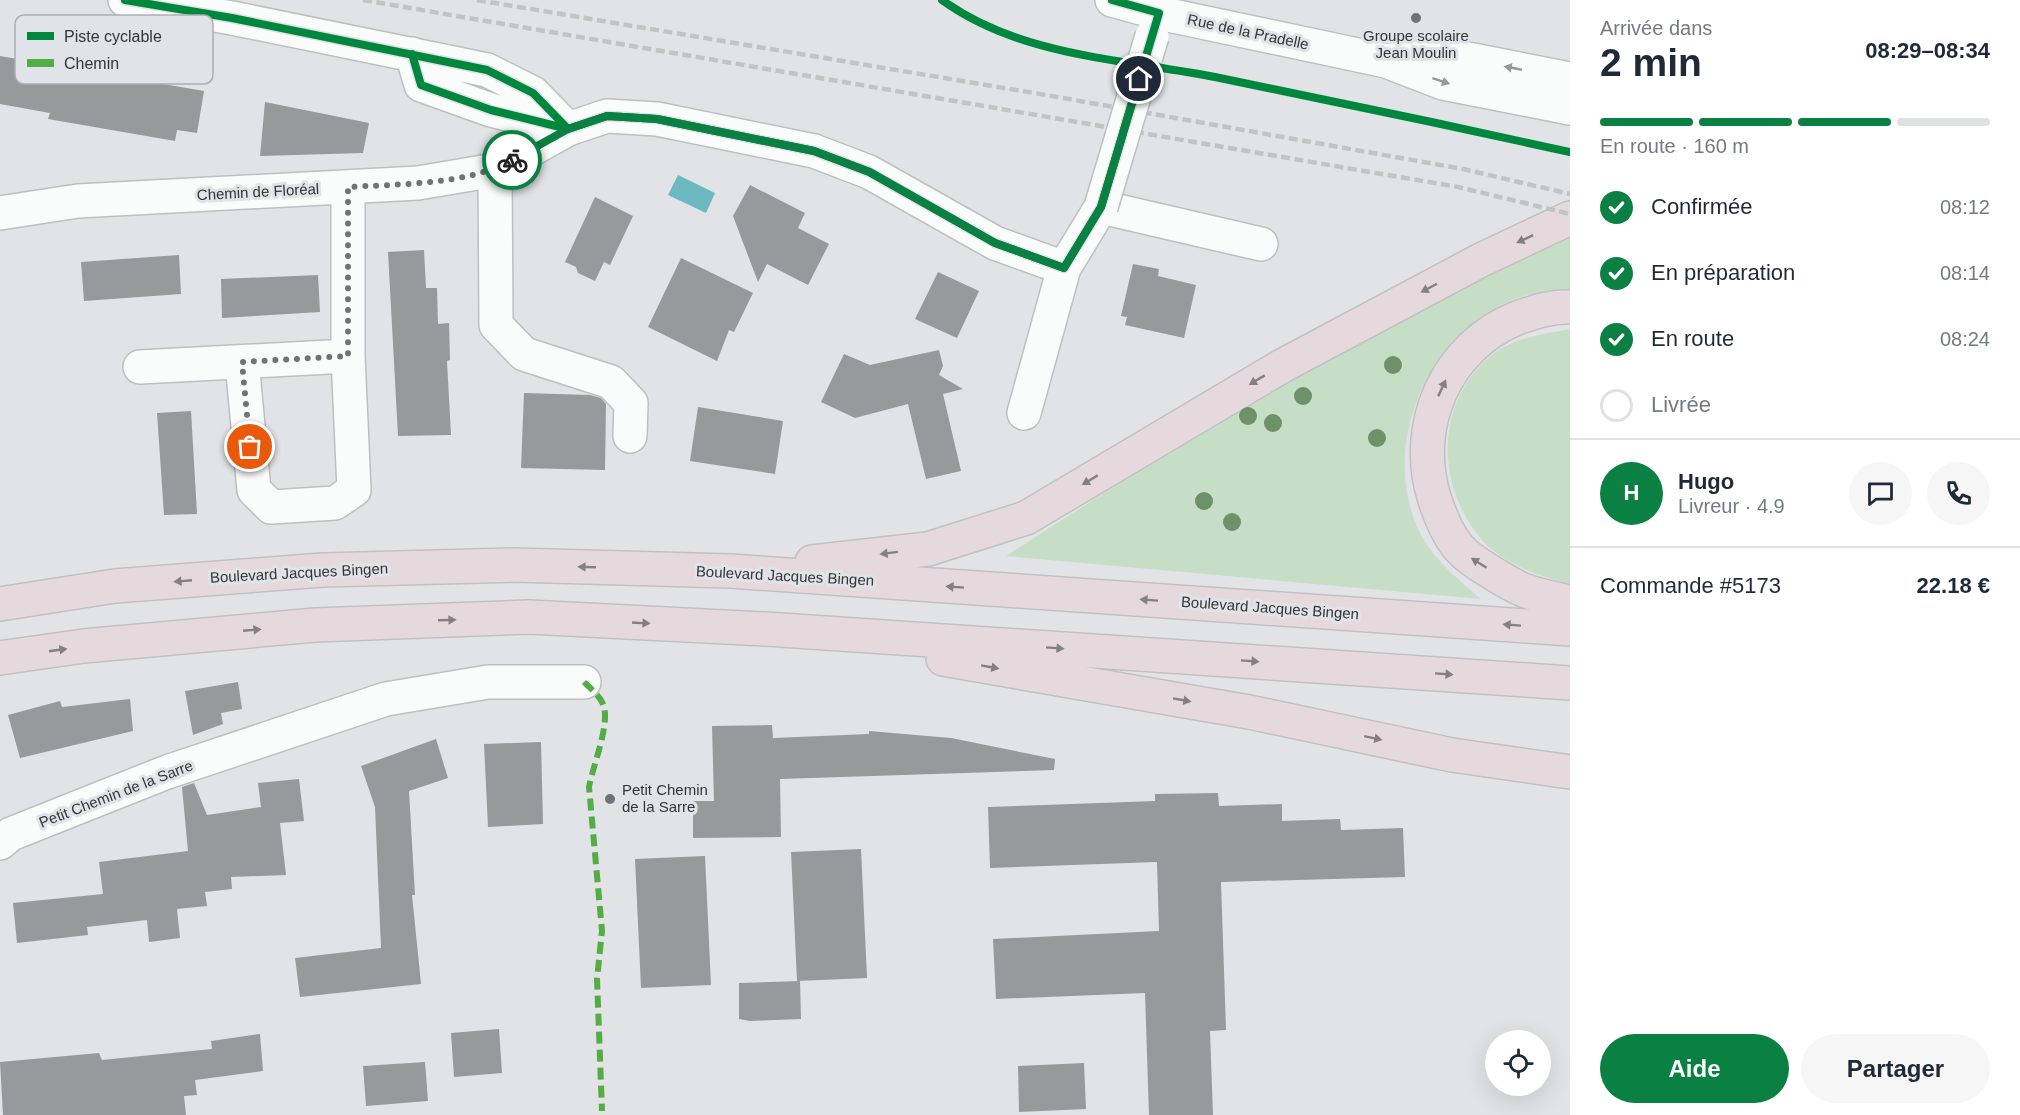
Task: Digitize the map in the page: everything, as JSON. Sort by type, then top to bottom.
[{"type":"highway","points":[[730,572],[928,549],[1026,518],[1282,366],[1480,260],[1570,218]]},
{"type":"highway","points":[[1570,307],[1535,311],[1495,327],[1464,353],[1448,375],[1434,405],[1427,441],[1428,477],[1441,518],[1463,553],[1524,591],[1570,602]]},
{"type":"highway","name":"Boulevard Jacques Bingen","points":[[0,604],[115,586],[323,570],[515,565],[730,572],[1570,628]]},
{"type":"highway","points":[[0,658],[95,645],[339,624],[529,617],[766,629],[1570,683]]},
{"type":"highway","points":[[766,629],[1249,712],[1452,755],[1570,772]]},
{"type":"street","points":[[125,0],[232,18],[412,54],[421,85],[492,110],[568,129]]},
{"type":"street","name":"Rue de la Pradelle","points":[[1112,0],[1157,16],[1386,61],[1443,83],[1570,108]]},
{"type":"street","points":[[1024,414],[1064,268],[1101,207],[1157,16]]},
{"type":"street","name":"Rue de la Pradelle","points":[[1386,61],[1447,55],[1570,79]]},
{"type":"street","name":"Chemin de Floréal","points":[[0,213],[78,201],[418,183],[495,170],[568,129],[607,116],[657,119],[814,151],[870,172],[995,243],[1064,268]]},
{"type":"street","points":[[495,170],[496,325],[524,354],[611,382],[631,403],[630,436]]},
{"type":"street","points":[[242,362],[254,490],[271,507],[335,503],[354,490],[348,356],[348,187]]},
{"type":"street","points":[[1101,207],[1261,244]]},
{"type":"street","points":[[140,367],[348,356]]},
{"type":"street","name":"Petit Chemin de la Sarre","points":[[0,843],[11,834],[167,772],[386,699],[488,682],[584,682]]},
{"type":"green space","points":[[1570,238],[1570,289],[1522,296],[1478,319],[1453,342],[1433,369],[1418,400],[1408,432],[1405,466],[1408,499],[1419,531],[1439,559],[1481,599],[1006,556],[1264,390],[1477,280]]},
{"type":"green space","points":[[1570,329],[1570,584],[1524,569],[1502,557],[1484,542],[1470,524],[1459,503],[1448,460],[1448,437],[1452,415],[1461,394],[1473,374],[1489,358],[1515,342]]},
{"type":"water","points":[[678,175],[715,193],[706,213],[668,195]]},
{"type":"building","points":[[0,56],[15,59],[15,84],[163,84],[204,91],[197,133],[177,130],[175,141],[48,119],[50,113],[0,104]]},
{"type":"building","points":[[265,102],[369,123],[363,153],[260,156]]},
{"type":"building","points":[[750,185],[805,213],[798,228],[829,244],[808,285],[767,264],[758,282],[733,216]]},
{"type":"building","points":[[595,197],[633,216],[610,265],[604,262],[595,281],[578,273],[576,267],[565,262]]},
{"type":"building","points":[[424,250],[426,288],[437,288],[438,324],[449,323],[450,360],[447,361],[451,435],[398,436],[388,252]]},
{"type":"building","points":[[179,255],[181,294],[84,301],[81,262]]},
{"type":"building","points":[[681,258],[753,293],[734,332],[729,330],[717,361],[648,327]]},
{"type":"building","points":[[1133,264],[1159,269],[1158,276],[1196,285],[1184,338],[1125,325],[1127,317],[1121,316]]},
{"type":"building","points":[[938,272],[979,291],[957,338],[915,319]]},
{"type":"building","points":[[318,275],[320,312],[222,318],[221,279]]},
{"type":"building","points":[[939,350],[943,366],[939,375],[963,389],[943,394],[961,471],[926,479],[908,404],[855,418],[821,402],[844,354],[870,365]]},
{"type":"building","points":[[524,393],[590,395],[601,398],[606,404],[605,470],[521,468]]},
{"type":"building","points":[[698,407],[783,421],[775,474],[690,461]]},
{"type":"building","points":[[191,411],[197,514],[164,515],[157,413]]},
{"type":"building","points":[[238,682],[242,709],[221,713],[223,724],[193,735],[185,691]]},
{"type":"building","points":[[130,699],[133,731],[20,758],[8,715],[60,701],[62,707]]},
{"type":"building","points":[[772,725],[773,738],[869,734],[869,731],[951,738],[1055,759],[1054,770],[780,779],[781,837],[693,838],[693,801],[714,801],[712,726]]},
{"type":"building","points":[[436,739],[448,778],[409,791],[415,895],[412,895],[421,984],[300,997],[295,958],[381,948],[375,807],[361,766]]},
{"type":"building","points":[[541,742],[543,824],[488,827],[484,744]]},
{"type":"building","points":[[299,779],[304,821],[280,823],[286,875],[231,877],[232,889],[205,892],[207,906],[177,909],[180,938],[149,942],[147,920],[87,927],[88,935],[17,943],[13,903],[103,894],[99,862],[188,851],[182,787],[194,783],[207,815],[261,807],[258,783]]},
{"type":"building","points":[[1218,793],[1219,806],[1282,804],[1282,821],[1340,819],[1341,830],[1403,828],[1405,877],[1221,882],[1226,1030],[1210,1031],[1213,1115],[1149,1115],[1145,993],[996,999],[993,939],[1159,931],[1157,862],[990,868],[988,807],[1155,801],[1155,794]]},
{"type":"building","points":[[861,849],[867,978],[797,981],[791,852]]},
{"type":"building","points":[[705,856],[711,985],[641,988],[635,859]]},
{"type":"building","points":[[800,981],[801,1019],[750,1021],[739,1019],[739,983]]},
{"type":"building","points":[[499,1029],[502,1073],[454,1077],[451,1033]]},
{"type":"building","points":[[260,1034],[263,1071],[195,1080],[197,1095],[184,1096],[186,1115],[3,1115],[0,1062],[99,1053],[102,1060],[212,1049],[211,1041]]},
{"type":"building","points":[[425,1062],[428,1101],[366,1106],[363,1066]]},
{"type":"building","points":[[1084,1063],[1086,1109],[1019,1112],[1018,1066]]},
{"type":"railway","points":[[363,0],[1458,187],[1570,214]]},
{"type":"railway","points":[[477,0],[1046,95],[1463,169],[1570,194]]},
{"type":"marked path","points":[[584,682],[600,698],[605,712],[603,733],[589,787],[602,931],[597,979],[602,1111]]},
{"type":"cycle path","points":[[125,0],[232,18],[487,70],[533,93],[568,129]]},
{"type":"cycle path","points":[[942,0],[973,19],[1005,34],[1039,45],[1109,60],[1215,77],[1570,152]]},
{"type":"cycle path","points":[[568,129],[607,116],[657,119],[814,151],[869,172],[995,243],[1064,268],[1101,207],[1159,13],[1112,0]]},
{"type":"cycle path","points":[[412,54],[421,85],[491,110],[568,129]]},
{"type":"way so far","points":[[250,447],[242,362],[348,356],[348,187],[418,183],[495,170],[512,160]]},
{"type":"place","name":"Groupe scolaire Jean Moulin","points":[[1416,18]]},
{"type":"place","name":"Petit Chemin de la Sarre","points":[[610,799]]},
{"type":"route","points":[[512,160],[568,129],[607,116],[657,119],[814,151],[870,172],[995,243],[1064,268],[1101,207],[1139,79]]}]
